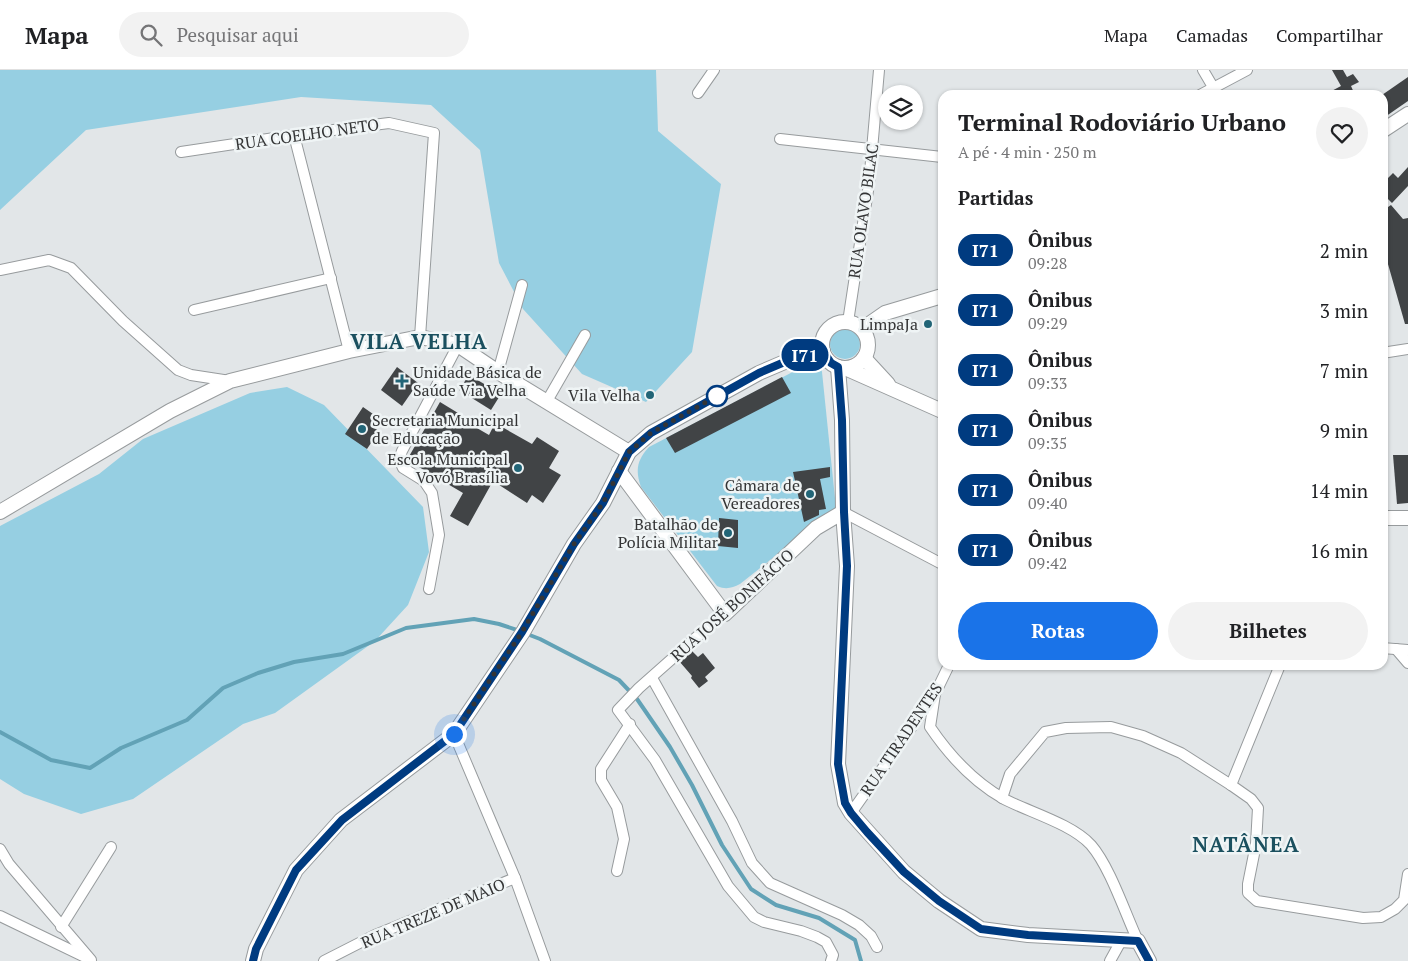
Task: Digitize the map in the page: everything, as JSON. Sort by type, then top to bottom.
[{"type":"street","points":[[698,93],[714,70]]},
{"type":"street","name":"RUA OLAVO BILAC","points":[[848,322],[859,259],[879,70]]},
{"type":"street","points":[[1203,70],[1213,87]]},
{"type":"street","points":[[1208,90],[1247,70]]},
{"type":"street","points":[[1388,127],[1408,114]]},
{"type":"street","name":"RUA COELHO NETO","points":[[181,152],[294,134],[388,123],[434,133],[420,337]]},
{"type":"street","points":[[294,134],[349,351]]},
{"type":"street","points":[[780,139],[938,157]]},
{"type":"street","points":[[0,270],[49,260],[71,268],[123,321],[178,370],[191,375],[230,381]]},
{"type":"street","points":[[194,310],[330,278]]},
{"type":"street","points":[[498,372],[522,285]]},
{"type":"street","points":[[862,329],[885,313],[938,297]]},
{"type":"street","points":[[841,367],[859,364],[868,351],[866,335],[856,324],[848,322],[833,325],[823,336],[823,351],[831,363],[938,409]]},
{"type":"street","points":[[546,401],[585,336]]},
{"type":"street","points":[[0,512],[170,411],[230,381],[349,351],[420,337],[458,346],[629,452]]},
{"type":"street","points":[[429,589],[439,536],[432,493],[424,481],[403,468],[399,459],[458,346]]},
{"type":"street","points":[[1388,352],[1408,349]]},
{"type":"street","points":[[253,961],[256,949],[296,870],[342,820],[454,734],[522,632],[574,544],[603,503],[629,452],[651,433],[759,373],[794,358],[823,351]]},
{"type":"street","points":[[864,358],[892,388]]},
{"type":"street","points":[[841,367],[847,566],[838,764],[845,803],[851,813],[904,872],[939,901],[981,929],[1028,935],[1138,941]]},
{"type":"street","points":[[619,471],[725,614]]},
{"type":"street","points":[[844,512],[938,562]]},
{"type":"street","name":"RUA JOSÉ BONIFÁCIO","points":[[630,724],[618,710],[640,688],[725,614],[816,528],[844,512]]},
{"type":"street","points":[[1388,518],[1408,518]]},
{"type":"street","points":[[1388,648],[1408,650]]},
{"type":"street","points":[[1396,649],[1408,663]]},
{"type":"street","name":"RUA TIRADENTES","points":[[851,813],[935,694],[947,670]]},
{"type":"street","points":[[1231,785],[1278,670]]},
{"type":"street","points":[[652,678],[732,821],[752,863],[770,883],[842,915],[859,926],[871,936],[877,947]]},
{"type":"street","points":[[935,694],[930,727],[946,750],[1002,798],[1065,826],[1090,845],[1108,873],[1138,941],[1149,961]]},
{"type":"street","points":[[617,872],[624,839],[617,807],[601,780],[601,769],[630,724],[655,760],[728,886],[754,917],[764,922],[801,931],[826,942],[833,955],[832,961]]},
{"type":"street","points":[[1002,798],[1010,774],[1045,732],[1066,728],[1111,727],[1143,736],[1181,753],[1231,785],[1250,799],[1258,808],[1256,844],[1248,884],[1248,893],[1257,901],[1363,918],[1382,917],[1396,909],[1404,900],[1408,874]]},
{"type":"street","points":[[454,734],[515,878],[545,961]]},
{"type":"street","points":[[62,927],[111,848]]},
{"type":"street","points":[[0,849],[9,864],[92,960]]},
{"type":"street","name":"RUA TREZE DE MAIO","points":[[324,961],[375,935],[515,878]]},
{"type":"street","points":[[0,916],[92,960]]},
{"type":"street","points":[[1110,961],[1121,941]]},
{"type":"shaded area","points":[[0,70],[656,70],[658,131],[721,184],[692,352],[646,402],[582,374],[523,309],[499,263],[480,150],[431,105],[301,97],[86,130],[0,210]]},
{"type":"shaded area","points":[[845,329],[856,333],[860,344],[856,355],[845,359],[834,355],[830,344],[834,333]]},
{"type":"shaded area","points":[[815,363],[821,368],[822,372],[836,508],[740,584],[729,588],[717,586],[641,487],[638,466],[642,456],[649,447],[806,365]]},
{"type":"shaded area","points":[[287,387],[324,405],[423,507],[429,552],[408,605],[375,641],[275,713],[243,724],[133,799],[81,814],[24,794],[0,779],[0,526],[99,474],[143,439],[250,393]]},
{"type":"building","points":[[1332,70],[1343,70],[1347,77],[1353,74],[1359,82],[1351,86],[1353,90],[1333,90],[1341,86]]},
{"type":"building","points":[[1408,77],[1408,101],[1388,115],[1388,91]]},
{"type":"building","points":[[1408,167],[1408,186],[1392,203],[1388,199],[1388,178],[1393,173],[1398,178]]},
{"type":"building","points":[[1391,205],[1403,219],[1408,218],[1408,324],[1405,324],[1388,264],[1388,207]]},
{"type":"building","points":[[397,367],[418,383],[402,406],[381,390]]},
{"type":"building","points":[[469,375],[501,394],[491,410],[459,390]]},
{"type":"building","points":[[782,377],[791,393],[675,453],[666,438]]},
{"type":"building","points":[[440,402],[458,413],[456,416],[489,435],[495,423],[532,444],[537,437],[559,451],[549,468],[561,475],[543,503],[532,495],[527,503],[493,481],[468,526],[450,516],[463,493],[407,460]]},
{"type":"building","name":"Secretaria Municipal de Educação","points":[[363,407],[373,414],[370,418],[377,423],[374,428],[379,431],[367,449],[345,434]]},
{"type":"building","points":[[1393,455],[1408,455],[1408,503],[1397,504]]},
{"type":"building","name":"Câmara de Vereadores","points":[[830,467],[830,477],[820,479],[826,509],[819,510],[819,515],[804,522],[793,472]]},
{"type":"building","name":"Batalhão de Polícia Militar","points":[[719,518],[738,520],[738,548],[718,546]]},
{"type":"building","points":[[692,651],[698,657],[703,653],[715,668],[705,677],[708,681],[699,688],[691,678],[692,676],[679,661]]},
{"type":"waterway","points":[[0,732],[51,760],[90,768],[121,748],[187,720],[223,688],[258,673],[294,662],[343,654],[406,628],[474,619],[520,631]]},
{"type":"waterway","points":[[527,634],[619,680],[637,699],[670,747],[692,785],[722,845],[751,889],[776,905],[819,918],[855,940],[861,961]]},
{"type":"bus line","name":"I71","points":[[253,961],[256,949],[296,870],[342,820],[454,734],[522,632],[574,544],[603,503],[629,452],[651,433],[759,373],[794,358],[823,351],[826,358],[838,367],[842,420],[847,566],[844,673],[838,764],[845,803],[867,832],[904,872],[939,901],[981,929],[1028,935],[1138,941],[1149,961]]},
{"type":"place","name":"LimpaJa","points":[[928,324]]},
{"type":"place","name":"Unidade Básica de Saúde Via Velha","points":[[402,381]]},
{"type":"place","name":"Vila Velha","points":[[650,395]]},
{"type":"place","name":"Secretaria Municipal de Educação","points":[[362,429]]},
{"type":"place","name":"Escola Municipal Vovó Brasília","points":[[518,468]]},
{"type":"place","name":"Câmara de Vereadores","points":[[810,494]]},
{"type":"place","name":"Batalhão de Polícia Militar","points":[[728,533]]},
{"type":"district","name":"VILA VELHA","points":[[419,342]]},
{"type":"district","name":"NATÂNEA","points":[[1246,845]]},
{"type":"route","points":[[454,734],[522,632],[574,544],[603,503],[629,452],[651,433],[717,396]]}]
